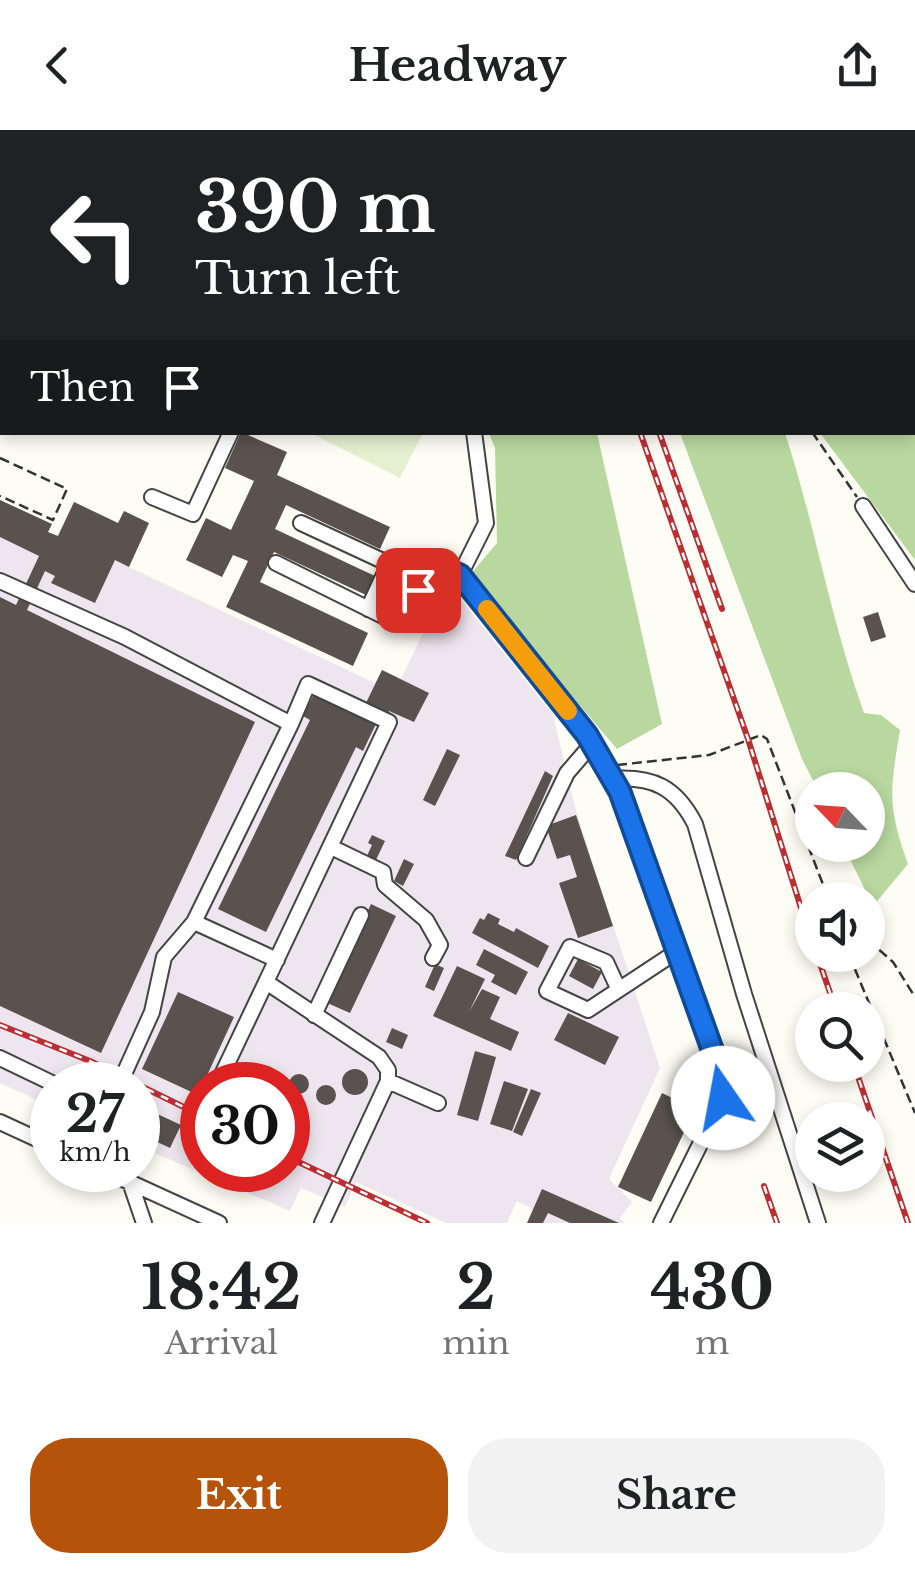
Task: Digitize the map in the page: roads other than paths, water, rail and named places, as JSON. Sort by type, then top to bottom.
[{"type":"street","points":[[152,497],[193,514],[230,435]]},
{"type":"street","points":[[460,575],[486,523],[474,435]]},
{"type":"street","points":[[864,506],[915,584]]},
{"type":"street","points":[[301,523],[385,562],[388,566],[368,609]]},
{"type":"street","points":[[276,564],[387,618],[401,616],[436,564],[460,575],[592,744],[609,773],[679,950],[722,1077],[723,1098],[661,1223]]},
{"type":"street","points":[[0,581],[125,637],[291,724]]},
{"type":"street","points":[[129,1062],[152,1012],[164,957],[194,922],[308,684],[389,722],[228,1062]]},
{"type":"street","points":[[526,858],[567,773],[592,744]]},
{"type":"street","points":[[609,773],[664,785],[684,802],[695,824],[749,1012],[818,1223]]},
{"type":"street","points":[[331,848],[383,872],[385,885],[426,920],[440,945],[432,958]]},
{"type":"street","points":[[314,1014],[361,915]]},
{"type":"street","points":[[194,922],[277,960]]},
{"type":"street","points":[[618,988],[606,962],[570,948],[547,990],[588,1010],[679,950]]},
{"type":"street","points":[[266,982],[378,1057],[388,1070],[388,1080],[322,1223]]},
{"type":"street","points":[[0,1058],[30,1072]]},
{"type":"street","points":[[388,1080],[438,1103]]},
{"type":"street","points":[[0,1122],[30,1136]]},
{"type":"street","points":[[133,1192],[144,1223]]},
{"type":"street","points":[[152,1192],[219,1223]]},
{"type":"railway","points":[[641,435],[748,739],[795,889]]},
{"type":"railway","points":[[660,435],[722,609]]},
{"type":"railway","points":[[823,972],[830,992]]},
{"type":"railway","points":[[0,1025],[90,1061],[180,1105]]},
{"type":"railway","points":[[860,1082],[908,1223]]},
{"type":"railway","points":[[310,1167],[427,1223]]},
{"type":"railway","points":[[764,1186],[777,1223]]}]
